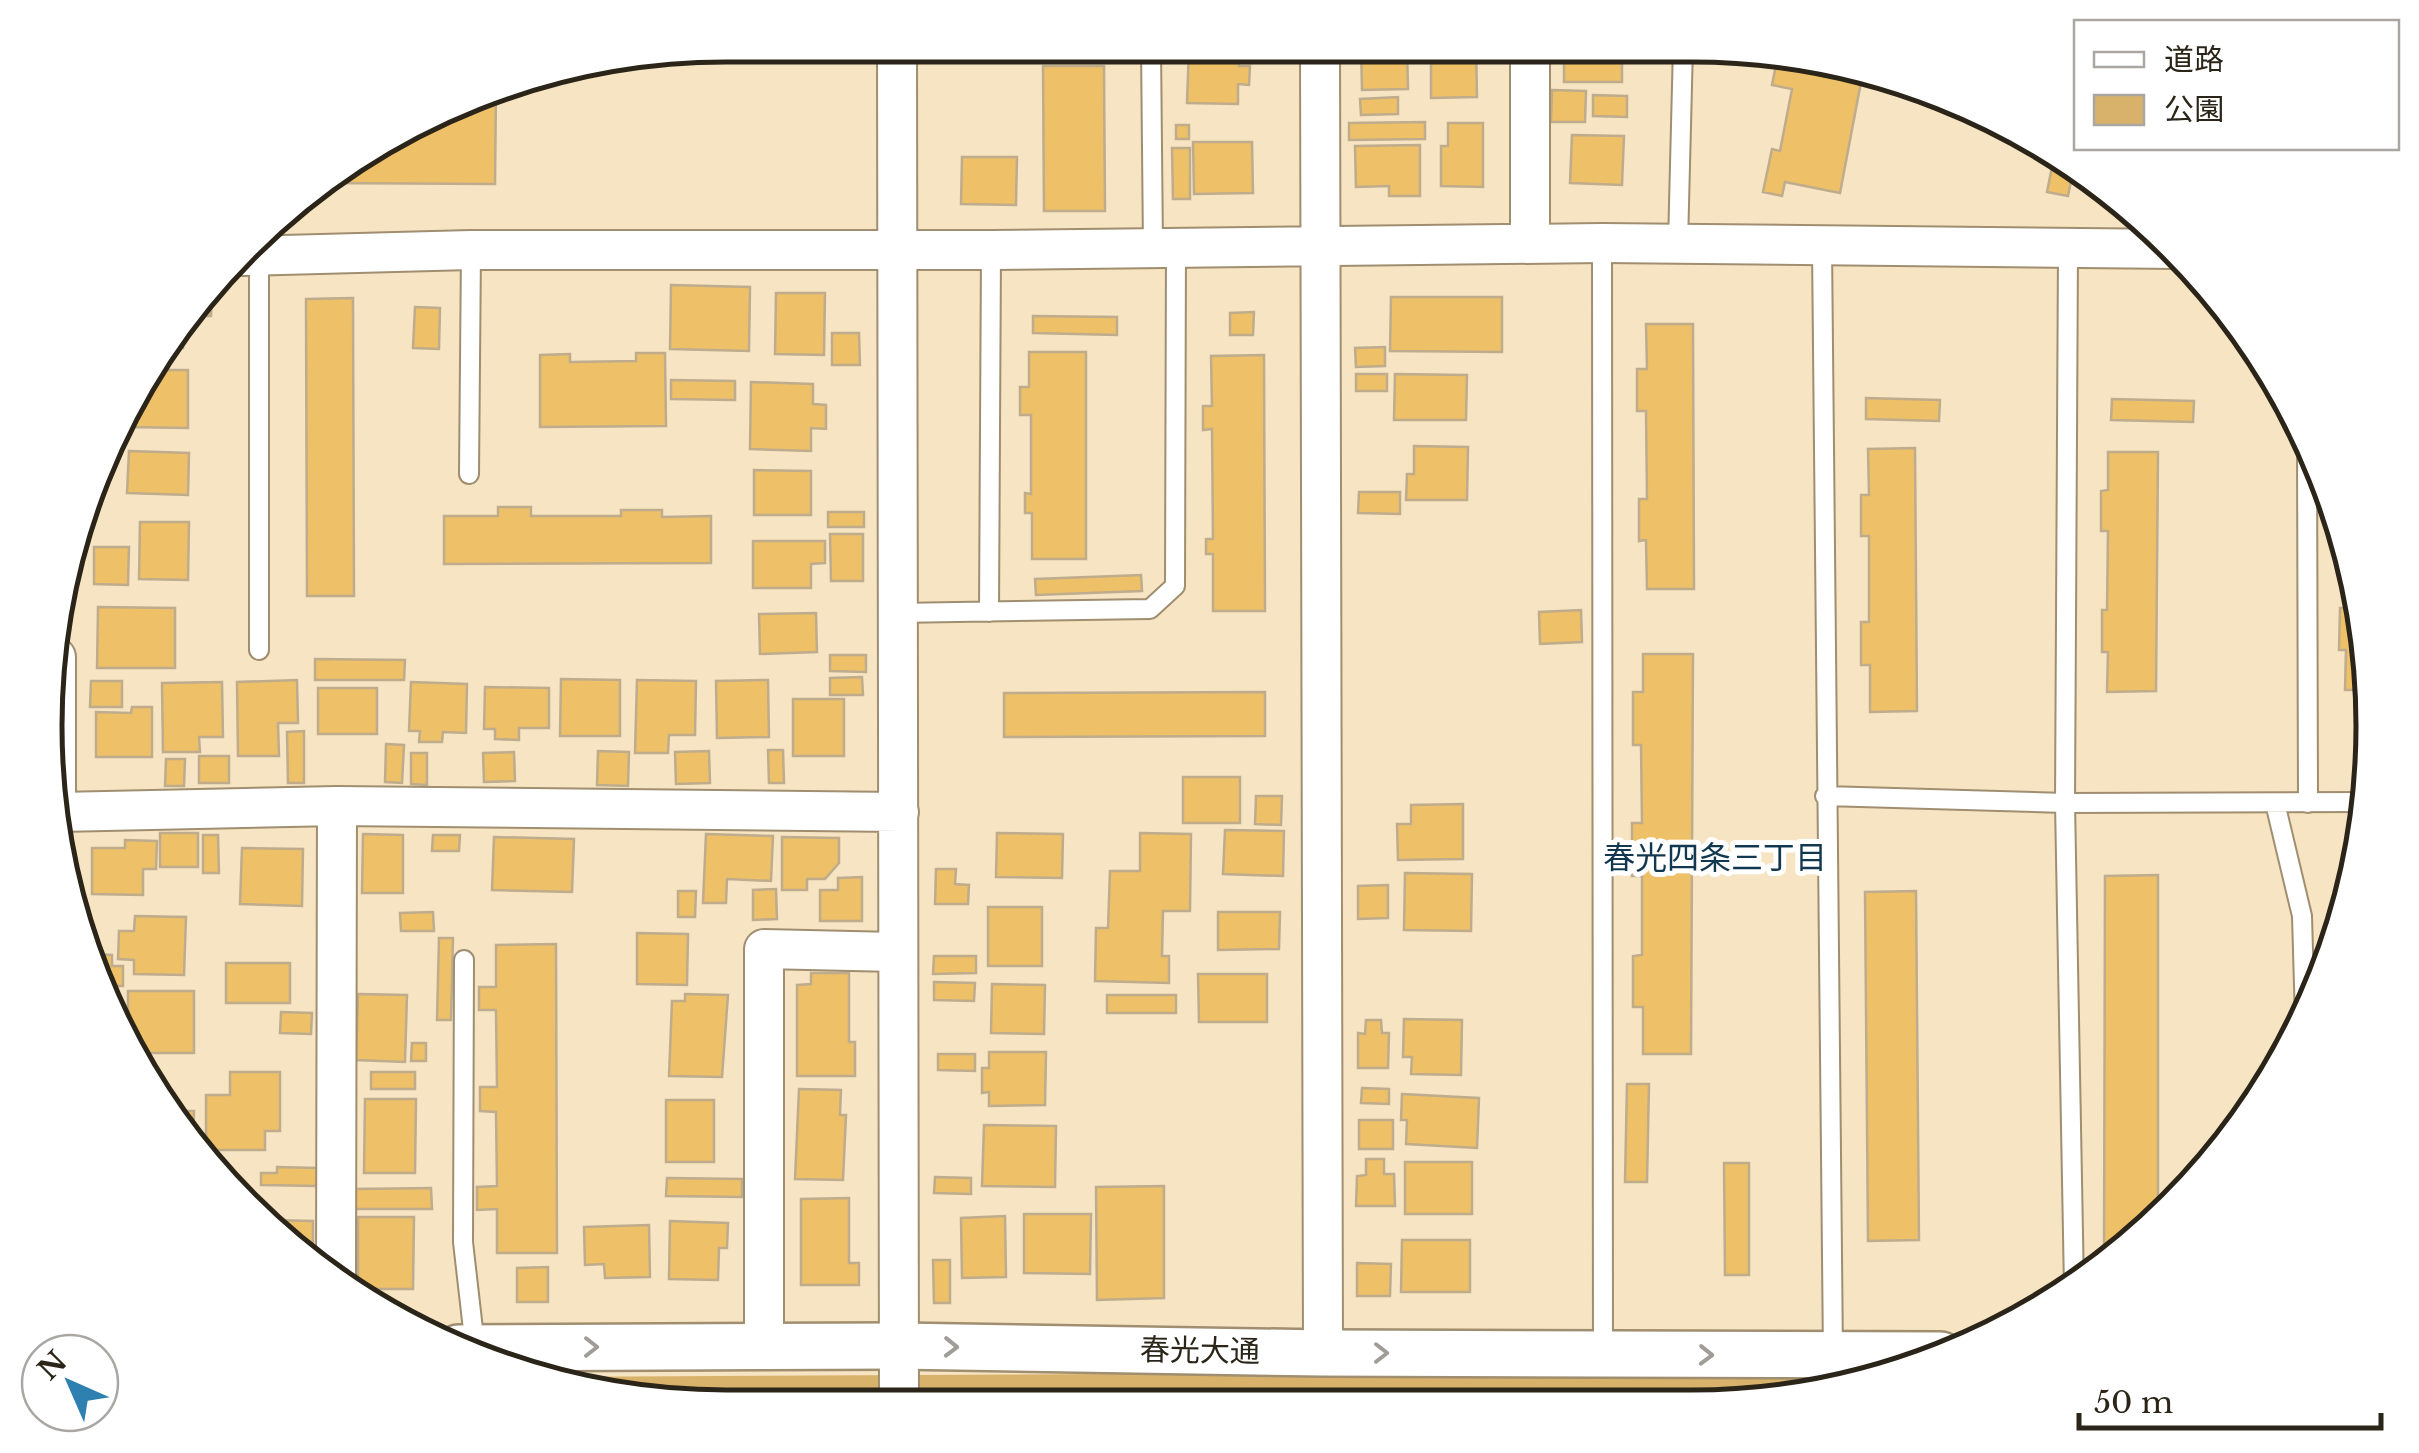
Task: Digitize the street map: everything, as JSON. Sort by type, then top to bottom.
[{"type":"street","points":[[897,62],[895,613],[900,1390]]},
{"type":"street","points":[[1320,62],[1323,1353]]},
{"type":"street","points":[[1530,62],[1530,243]]},
{"type":"street","points":[[258,256],[471,250],[1322,248],[1602,242],[2154,249]]},
{"type":"street","points":[[68,812],[337,806],[899,812]]},
{"type":"street","points":[[336,1263],[337,806]]},
{"type":"street","points":[[764,1347],[764,949],[896,952]]},
{"type":"street","name":"春光大通","points":[[494,1348],[899,1346],[1323,1353],[1905,1355]]},
{"type":"lane","points":[[895,613],[1150,609],[1175,586],[1165,248],[1151,62]]},
{"type":"lane","points":[[1678,244],[1683,62]]},
{"type":"lane","points":[[1602,242],[1603,1354]]},
{"type":"lane","points":[[1822,246],[1833,1356]]},
{"type":"lane","points":[[469,474],[471,250]]},
{"type":"lane","points":[[989,612],[991,250]]},
{"type":"lane","points":[[2068,250],[2065,803],[2074,1270]]},
{"type":"lane","points":[[250,264],[259,650]]},
{"type":"lane","points":[[2308,477],[2308,803]]},
{"type":"lane","points":[[1825,796],[2065,803],[2352,802]]},
{"type":"lane","points":[[2275,803],[2302,916],[2304,985]]},
{"type":"lane","points":[[464,960],[467,1338]]},
{"type":"green space","points":[[1855,1370],[1779,1385],[1692,1390],[726,1390],[640,1385],[592,1377]]},
{"type":"building","points":[[1188,62],[1239,62],[1239,66],[1250,66],[1249,85],[1238,84],[1238,104],[1187,103]]},
{"type":"building","points":[[1361,62],[1407,62],[1408,89],[1362,90]]},
{"type":"building","points":[[1431,62],[1476,62],[1477,97],[1431,98]]},
{"type":"building","points":[[1564,62],[1622,62],[1622,82],[1564,82]]},
{"type":"building","points":[[1043,66],[1104,66],[1105,211],[1044,211]]},
{"type":"building","points":[[1775,68],[1861,84],[1840,193],[1785,182],[1782,196],[1763,192],[1772,149],[1780,151],[1792,89],[1772,85]]},
{"type":"building","points":[[1552,90],[1586,91],[1585,122],[1551,122]]},
{"type":"building","points":[[1593,95],[1627,96],[1627,117],[1593,116]]},
{"type":"building","points":[[1398,97],[1398,114],[1361,115],[1360,99]]},
{"type":"building","points":[[496,104],[495,184],[345,183],[394,151]]},
{"type":"building","points":[[1425,122],[1425,139],[1349,140],[1349,123]]},
{"type":"building","points":[[1448,123],[1483,123],[1483,187],[1441,186],[1441,146],[1448,146]]},
{"type":"building","points":[[1176,125],[1189,125],[1189,139],[1176,139]]},
{"type":"building","points":[[1572,135],[1624,136],[1622,185],[1570,183]]},
{"type":"building","points":[[1193,142],[1252,142],[1253,193],[1194,194]]},
{"type":"building","points":[[1420,145],[1420,196],[1389,196],[1389,186],[1356,187],[1355,146]]},
{"type":"building","points":[[1172,148],[1190,148],[1190,199],[1173,199]]},
{"type":"building","points":[[962,157],[1017,157],[1016,205],[961,204]]},
{"type":"building","points":[[2052,168],[2071,181],[2068,196],[2047,192]]},
{"type":"building","points":[[671,285],[750,287],[749,351],[670,349]]},
{"type":"building","points":[[776,293],[825,293],[824,355],[775,354]]},
{"type":"building","points":[[1391,297],[1502,297],[1502,352],[1390,351]]},
{"type":"building","points":[[353,298],[354,596],[307,596],[306,299]]},
{"type":"building","points":[[415,307],[440,308],[439,349],[413,348]]},
{"type":"building","points":[[1254,312],[1253,335],[1230,335],[1230,313]]},
{"type":"building","points":[[1033,316],[1117,317],[1117,335],[1033,333]]},
{"type":"building","points":[[1646,324],[1693,324],[1694,589],[1647,589],[1646,540],[1639,541],[1639,499],[1647,499],[1646,411],[1637,411],[1637,369],[1647,369]]},
{"type":"building","points":[[832,333],[859,333],[860,365],[832,365]]},
{"type":"building","points":[[1385,347],[1385,366],[1356,367],[1355,348]]},
{"type":"building","points":[[1029,352],[1086,352],[1086,559],[1032,559],[1032,513],[1025,513],[1025,493],[1031,494],[1031,415],[1020,415],[1020,387],[1029,387]]},
{"type":"building","points":[[636,353],[665,353],[666,426],[540,427],[540,355],[570,354],[570,362],[636,361]]},
{"type":"building","points":[[1264,355],[1265,611],[1213,611],[1213,554],[1206,554],[1206,539],[1213,539],[1212,429],[1203,430],[1203,406],[1212,406],[1211,356]]},
{"type":"building","points":[[166,370],[188,370],[188,428],[134,427]]},
{"type":"building","points":[[1356,374],[1387,374],[1387,391],[1356,391]]},
{"type":"building","points":[[1395,374],[1467,375],[1466,420],[1394,420]]},
{"type":"building","points":[[671,380],[735,381],[735,400],[671,399]]},
{"type":"building","points":[[751,382],[813,384],[813,404],[826,405],[826,429],[811,428],[811,451],[750,449]]},
{"type":"building","points":[[1866,398],[1940,400],[1939,421],[1866,419]]},
{"type":"building","points":[[2112,399],[2194,401],[2193,422],[2111,420]]},
{"type":"building","points":[[1414,446],[1468,447],[1467,500],[1406,500],[1407,474],[1414,474]]},
{"type":"building","points":[[1915,448],[1917,711],[1870,712],[1870,665],[1861,665],[1861,622],[1869,622],[1869,536],[1861,536],[1861,495],[1869,495],[1868,449]]},
{"type":"building","points":[[129,451],[189,453],[188,495],[127,493]]},
{"type":"building","points":[[2108,452],[2158,452],[2156,691],[2107,692],[2108,652],[2102,652],[2102,610],[2107,610],[2108,531],[2101,531],[2101,491],[2108,490]]},
{"type":"building","points":[[754,470],[811,471],[811,515],[754,515]]},
{"type":"building","points":[[1359,492],[1400,492],[1400,514],[1358,513]]},
{"type":"building","points":[[498,507],[531,507],[531,516],[621,516],[621,510],[662,510],[662,517],[711,516],[711,563],[444,564],[444,516],[498,516]]},
{"type":"building","points":[[828,512],[864,512],[864,527],[828,527]]},
{"type":"building","points":[[140,522],[189,522],[188,580],[139,579]]},
{"type":"building","points":[[830,534],[863,534],[863,581],[831,581]]},
{"type":"building","points":[[753,541],[825,541],[825,563],[811,564],[811,588],[753,588]]},
{"type":"building","points":[[94,547],[129,547],[128,585],[94,584]]},
{"type":"building","points":[[1141,575],[1142,591],[1036,595],[1035,579]]},
{"type":"building","points":[[98,607],[175,608],[175,668],[97,668]]},
{"type":"building","points":[[2340,608],[2346,608],[2355,690],[2345,690],[2346,650],[2339,650]]},
{"type":"building","points":[[1581,610],[1582,642],[1540,644],[1539,612]]},
{"type":"building","points":[[816,613],[817,652],[760,654],[759,614]]},
{"type":"building","points":[[1643,654],[1693,654],[1691,1054],[1643,1054],[1643,1007],[1633,1007],[1633,956],[1642,955],[1642,876],[1632,876],[1632,823],[1642,823],[1641,745],[1633,745],[1633,692],[1643,692]]},
{"type":"building","points":[[830,655],[866,655],[866,672],[830,671]]},
{"type":"building","points":[[315,659],[405,660],[404,680],[315,680]]},
{"type":"building","points":[[862,677],[863,695],[830,695],[830,678]]},
{"type":"building","points":[[561,679],[620,680],[620,736],[560,736]]},
{"type":"building","points":[[297,680],[298,723],[278,723],[279,756],[238,756],[237,682]]},
{"type":"building","points":[[637,680],[696,681],[695,735],[669,735],[668,753],[635,753]]},
{"type":"building","points":[[768,680],[769,737],[717,738],[716,681]]},
{"type":"building","points":[[91,681],[122,681],[122,707],[90,707]]},
{"type":"building","points":[[222,682],[223,737],[199,737],[200,752],[163,752],[162,683]]},
{"type":"building","points":[[411,682],[467,684],[466,733],[443,732],[442,742],[419,742],[420,731],[409,731]]},
{"type":"building","points":[[485,687],[549,688],[549,728],[519,728],[519,740],[495,739],[495,729],[484,729]]},
{"type":"building","points":[[318,688],[377,688],[377,734],[318,734]]},
{"type":"building","points":[[1265,692],[1265,736],[1004,737],[1004,693]]},
{"type":"building","points":[[793,699],[844,699],[844,756],[793,756]]},
{"type":"building","points":[[132,707],[152,707],[152,757],[96,757],[96,712],[131,713]]},
{"type":"building","points":[[304,731],[304,783],[288,783],[287,732]]},
{"type":"building","points":[[386,744],[404,745],[402,783],[385,782]]},
{"type":"building","points":[[768,750],[783,750],[784,783],[769,783]]},
{"type":"building","points":[[598,751],[629,752],[628,786],[597,785]]},
{"type":"building","points":[[709,751],[710,783],[676,784],[675,752]]},
{"type":"building","points":[[514,752],[515,781],[484,782],[483,753]]},
{"type":"building","points":[[411,753],[427,753],[427,785],[411,784]]},
{"type":"building","points":[[199,756],[229,756],[229,783],[199,783]]},
{"type":"building","points":[[166,759],[185,759],[184,786],[165,786]]},
{"type":"building","points":[[1183,777],[1240,777],[1240,823],[1183,823]]},
{"type":"building","points":[[1256,796],[1282,796],[1281,825],[1255,824]]},
{"type":"building","points":[[1463,804],[1463,859],[1398,860],[1397,824],[1411,824],[1411,805]]},
{"type":"building","points":[[1225,830],[1284,831],[1283,876],[1223,874]]},
{"type":"building","points":[[160,833],[198,833],[198,867],[160,867]]},
{"type":"building","points":[[997,833],[1063,834],[1062,878],[996,877]]},
{"type":"building","points":[[1140,833],[1191,834],[1190,911],[1163,911],[1162,956],[1169,956],[1169,983],[1095,981],[1096,928],[1108,928],[1110,871],[1140,871]]},
{"type":"building","points":[[363,834],[403,835],[403,893],[362,893]]},
{"type":"building","points":[[706,834],[773,836],[771,881],[727,879],[726,903],[703,903]]},
{"type":"building","points":[[203,835],[218,835],[219,873],[203,873]]},
{"type":"building","points":[[433,835],[460,835],[459,851],[432,851]]},
{"type":"building","points":[[494,837],[574,839],[572,892],[492,890]]},
{"type":"building","points":[[782,837],[839,838],[839,863],[825,879],[807,879],[807,890],[782,890]]},
{"type":"building","points":[[125,840],[157,841],[156,869],[143,869],[143,895],[92,894],[92,848],[125,848]]},
{"type":"building","points":[[242,848],[303,849],[302,906],[240,904]]},
{"type":"building","points":[[936,869],[956,869],[955,884],[969,885],[968,904],[935,904]]},
{"type":"building","points":[[1405,873],[1472,874],[1471,931],[1404,930]]},
{"type":"building","points":[[2158,875],[2158,1200],[2104,1247],[2105,876]]},
{"type":"building","points":[[862,877],[862,921],[820,921],[820,890],[838,890],[838,878]]},
{"type":"building","points":[[1388,885],[1388,918],[1358,919],[1358,886]]},
{"type":"building","points":[[776,889],[777,919],[753,920],[753,890]]},
{"type":"building","points":[[678,891],[696,891],[695,917],[678,917]]},
{"type":"building","points":[[1916,891],[1919,1240],[1868,1241],[1865,892]]},
{"type":"building","points":[[988,907],[1042,907],[1042,966],[988,966]]},
{"type":"building","points":[[433,912],[434,931],[401,931],[400,913]]},
{"type":"building","points":[[1218,912],[1280,912],[1279,949],[1218,950]]},
{"type":"building","points":[[135,916],[186,917],[184,975],[134,974],[134,960],[118,959],[119,931],[134,931]]},
{"type":"building","points":[[637,933],[688,934],[687,985],[637,984]]},
{"type":"building","points":[[439,938],[453,938],[451,1020],[437,1020]]},
{"type":"building","points":[[556,944],[557,1253],[497,1253],[497,1209],[477,1210],[477,1187],[497,1186],[496,1112],[480,1111],[480,1087],[497,1087],[496,1010],[479,1010],[479,987],[496,987],[496,945]]},
{"type":"building","points":[[103,955],[112,955],[112,966],[123,966],[123,986],[115,986]]},
{"type":"building","points":[[934,956],[976,956],[976,973],[933,974]]},
{"type":"building","points":[[226,963],[290,963],[290,1003],[226,1003]]},
{"type":"building","points":[[811,973],[849,973],[849,1042],[855,1042],[855,1076],[797,1076],[797,985],[811,984]]},
{"type":"building","points":[[1198,974],[1267,974],[1267,1022],[1199,1022]]},
{"type":"building","points":[[934,982],[975,983],[974,1001],[934,1000]]},
{"type":"building","points":[[992,984],[1045,985],[1044,1034],[991,1033]]},
{"type":"building","points":[[128,991],[194,991],[194,1053],[148,1053],[128,1014]]},
{"type":"building","points":[[358,994],[407,995],[405,1062],[356,1060]]},
{"type":"building","points":[[685,994],[728,995],[722,1077],[669,1076],[672,1001],[685,1001]]},
{"type":"building","points":[[1107,995],[1176,995],[1176,1013],[1107,1013]]},
{"type":"building","points":[[281,1012],[312,1013],[311,1034],[280,1033]]},
{"type":"building","points":[[1404,1019],[1462,1020],[1461,1075],[1411,1074],[1412,1057],[1403,1057]]},
{"type":"building","points":[[1366,1020],[1381,1020],[1382,1033],[1389,1033],[1388,1068],[1358,1068],[1358,1033],[1365,1034]]},
{"type":"building","points":[[412,1043],[426,1043],[426,1061],[411,1061]]},
{"type":"building","points":[[989,1052],[1046,1052],[1045,1105],[989,1106],[989,1092],[982,1093],[982,1068],[989,1068]]},
{"type":"building","points":[[938,1054],[975,1054],[975,1071],[938,1070]]},
{"type":"building","points":[[230,1072],[280,1072],[280,1131],[265,1131],[265,1150],[216,1150],[206,1138],[206,1095],[230,1095]]},
{"type":"building","points":[[371,1072],[415,1072],[415,1089],[371,1089]]},
{"type":"building","points":[[1627,1084],[1649,1084],[1647,1182],[1625,1182]]},
{"type":"building","points":[[1362,1088],[1389,1089],[1389,1104],[1361,1103]]},
{"type":"building","points":[[799,1089],[841,1090],[840,1115],[846,1115],[843,1180],[795,1179]]},
{"type":"building","points":[[1402,1094],[1479,1098],[1477,1148],[1406,1144],[1407,1120],[1401,1120]]},
{"type":"building","points":[[365,1099],[416,1099],[415,1173],[364,1173]]},
{"type":"building","points":[[666,1100],[714,1100],[714,1162],[666,1162]]},
{"type":"building","points":[[1359,1120],[1393,1120],[1393,1149],[1359,1149]]},
{"type":"building","points":[[984,1125],[1056,1126],[1055,1187],[982,1186]]},
{"type":"building","points":[[1366,1159],[1384,1159],[1384,1174],[1394,1174],[1395,1206],[1356,1206],[1357,1176],[1366,1175]]},
{"type":"building","points":[[1405,1162],[1472,1162],[1472,1214],[1405,1214]]},
{"type":"building","points":[[1724,1163],[1749,1163],[1749,1275],[1725,1275]]},
{"type":"building","points":[[277,1167],[318,1168],[317,1186],[261,1185],[261,1173],[277,1173]]},
{"type":"building","points":[[935,1177],[971,1178],[971,1194],[934,1193]]},
{"type":"building","points":[[667,1178],[742,1179],[742,1197],[666,1196]]},
{"type":"building","points":[[1164,1186],[1164,1298],[1097,1300],[1096,1187]]},
{"type":"building","points":[[431,1188],[432,1209],[355,1209],[355,1189]]},
{"type":"building","points":[[849,1198],[849,1263],[859,1263],[859,1285],[801,1285],[801,1199]]},
{"type":"building","points":[[1024,1214],[1091,1214],[1090,1274],[1024,1273]]},
{"type":"building","points":[[1005,1216],[1006,1277],[962,1278],[961,1218]]},
{"type":"building","points":[[358,1217],[414,1217],[413,1289],[374,1289],[358,1279]]},
{"type":"building","points":[[283,1220],[313,1221],[313,1246]]},
{"type":"building","points":[[670,1221],[728,1223],[727,1248],[719,1248],[718,1280],[669,1279]]},
{"type":"building","points":[[649,1225],[650,1277],[605,1278],[604,1264],[585,1265],[584,1227]]},
{"type":"building","points":[[1402,1240],[1470,1240],[1470,1292],[1401,1292]]},
{"type":"building","points":[[933,1260],[950,1260],[950,1303],[934,1303]]},
{"type":"building","points":[[1357,1263],[1391,1264],[1390,1296],[1357,1296]]},
{"type":"building","points":[[548,1267],[548,1302],[517,1302],[517,1268]]},
{"type":"district","name":"春光四条三丁目","points":[[1715,858]]}]
